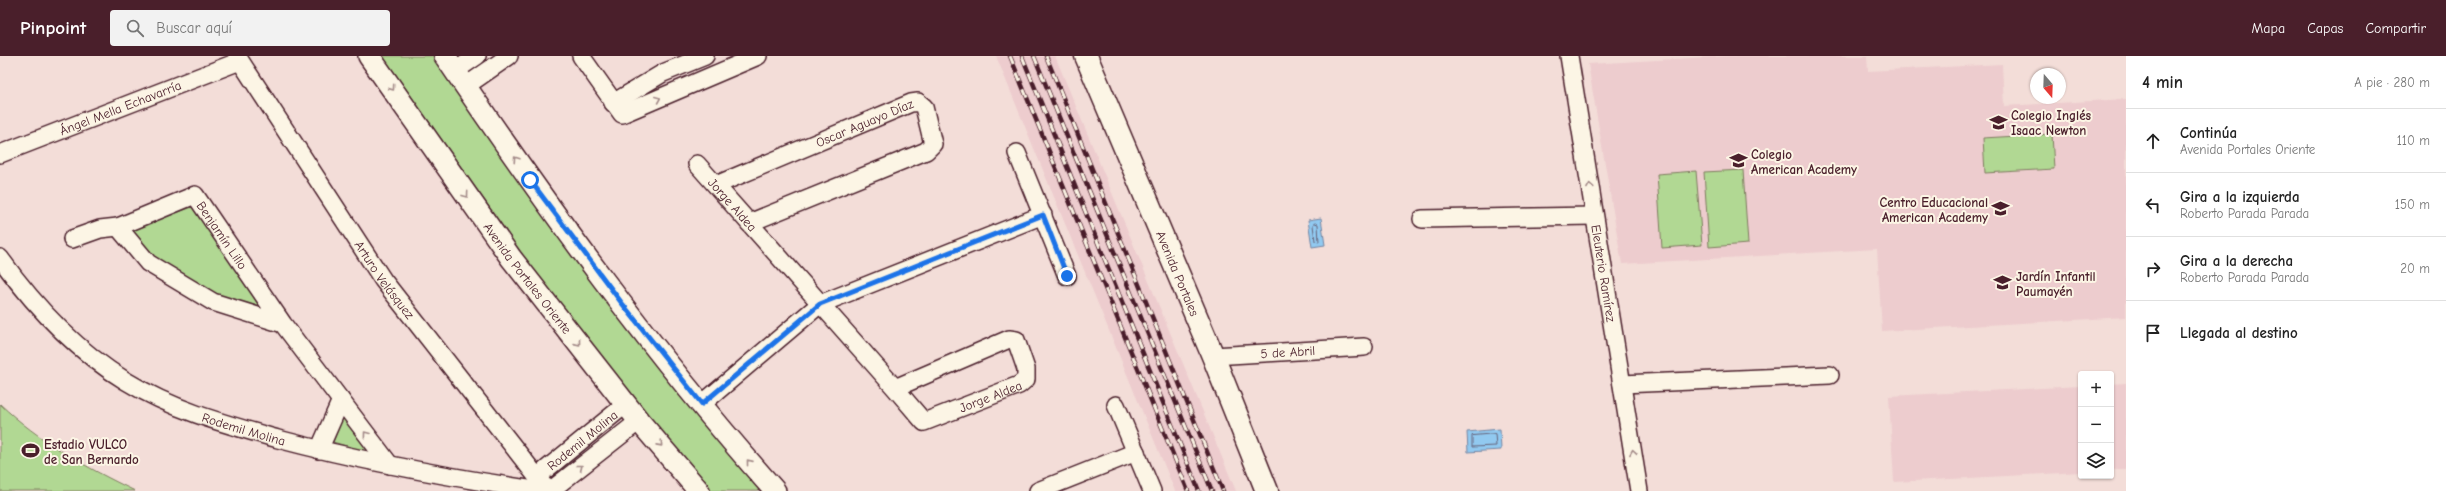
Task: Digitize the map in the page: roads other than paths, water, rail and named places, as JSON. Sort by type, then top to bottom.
[{"type":"main road","name":"Avenida Portales","points":[[1086,56],[1213,356],[1267,491]]},
{"type":"street","name":"Avenida Portales Oriente","points":[[369,56],[511,258],[639,421],[700,491]]},
{"type":"street","points":[[455,71],[477,56]]},
{"type":"street","points":[[455,71],[509,56]]},
{"type":"street","points":[[581,56],[617,109]]},
{"type":"street","points":[[617,109],[663,73],[705,56]]},
{"type":"street","points":[[617,109],[758,56]]},
{"type":"street","name":"Eleuterio Ramírez","points":[[1569,56],[1639,491]]},
{"type":"street","name":"Ángel Mella Echavarría","points":[[0,154],[238,58]]},
{"type":"street","name":"Arturo Velásquez","points":[[238,58],[383,280],[540,484],[549,491]]},
{"type":"street","points":[[455,71],[571,237],[702,404],[775,491]]},
{"type":"street","name":"Oscar Aguayo Díaz","points":[[716,185],[911,103],[918,102],[924,107],[934,144],[926,151],[749,223]]},
{"type":"street","points":[[1017,153],[1067,276]]},
{"type":"street","name":"Jorge Aldea","points":[[697,164],[924,422],[1019,385],[1026,379],[1026,369],[1016,340],[1009,339],[895,388]]},
{"type":"street","name":"Benjamín Lillo","points":[[72,240],[100,229],[118,227],[195,195],[283,324],[390,465]]},
{"type":"street","points":[[702,404],[820,304],[1043,215]]},
{"type":"street","points":[[1422,219],[1594,216]]},
{"type":"street","points":[[118,227],[148,263],[213,302],[283,324]]},
{"type":"street","name":"Rodemil Molina","points":[[0,258],[17,282],[56,327],[102,365],[127,382],[174,406],[209,419],[319,450],[446,477],[540,484],[626,404]]},
{"type":"street","name":"5 de Abril","points":[[1213,356],[1364,348]]},
{"type":"street","points":[[1622,384],[1830,376]]},
{"type":"street","points":[[319,450],[341,400]]},
{"type":"street","points":[[1116,405],[1152,491]]},
{"type":"street","name":"Rodemil Molina","points":[[549,491],[639,421]]},
{"type":"street","points":[[1038,491],[1136,452]]},
{"type":"water","points":[[1321,218],[1325,245],[1312,247],[1308,220]]},
{"type":"water","points":[[1500,429],[1501,450],[1468,452],[1467,432]]},
{"type":"railway","points":[[1010,56],[1188,491]]},
{"type":"railway","points":[[1022,56],[1199,491]]},
{"type":"railway","points":[[1034,56],[1212,491]]},
{"type":"railway","points":[[1046,56],[1223,491]]},
{"type":"place","name":"Colegio Inglés Isaac Newton","points":[[1998,122]]},
{"type":"place","name":"Colegio American Academy","points":[[1738,161]]},
{"type":"place","name":"Centro Educacional American Academy","points":[[2001,209]]},
{"type":"place","name":"Jardín Infantil Paumayén","points":[[2003,283]]},
{"type":"place","name":"Estadio VULCO de San Bernardo","points":[[31,451]]}]
